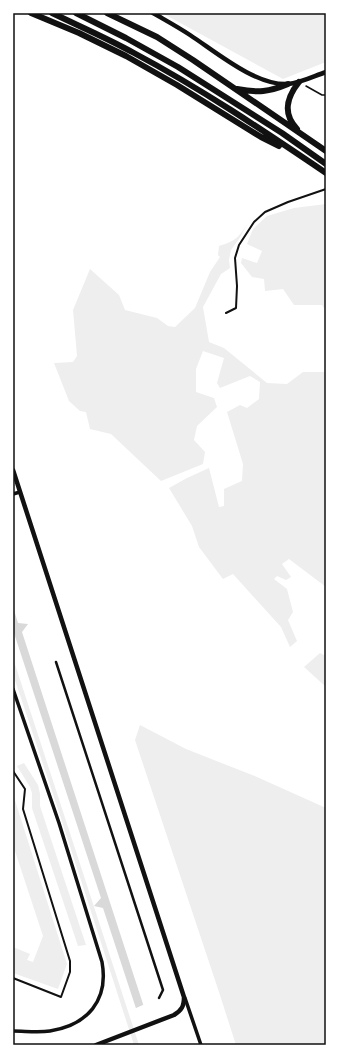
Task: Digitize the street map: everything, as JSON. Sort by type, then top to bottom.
[{"type":"highway","points":[[31,13],[126,56],[177,85],[261,137],[303,158]]},
{"type":"highway","points":[[52,13],[133,53],[184,81],[326,173]]},
{"type":"highway","points":[[76,13],[126,38],[178,67],[282,133],[326,164]]},
{"type":"highway","points":[[107,13],[157,38],[193,60],[326,151]]},
{"type":"highway","points":[[300,82],[293,90],[290,97],[288,115],[294,125],[304,136]]},
{"type":"highway","points":[[234,88],[251,92],[275,90],[288,84]]},
{"type":"street","points":[[153,13],[251,74],[272,83],[288,84],[300,82],[326,72]]},
{"type":"street","points":[[13,470],[184,997],[202,1045]]},
{"type":"street","points":[[13,494],[20,492]]},
{"type":"street","points":[[56,662],[163,990],[159,998]]},
{"type":"street","points":[[13,689],[59,823],[104,972],[103,984],[97,1003],[91,1012],[84,1018],[74,1024],[49,1031],[13,1031]]},
{"type":"street","points":[[96,1045],[174,1015],[183,1007],[184,997]]},
{"type":"lane","points":[[226,313],[236,308],[237,286],[235,258],[239,245],[254,222],[265,212],[288,202],[326,189]]},
{"type":"lane","points":[[13,771],[25,789],[24,809],[70,961],[70,972],[61,997],[13,978]]},
{"type":"path","points":[[300,82],[322,95],[326,95]]},
{"type":"shaded area","points":[[162,13],[326,13],[326,62],[283,79]]},
{"type":"shaded area","points":[[326,204],[326,311],[322,305],[294,305],[283,289],[265,291],[264,279],[252,277],[241,263],[242,258],[257,263],[262,251],[247,244],[253,229],[267,216],[294,208]]},
{"type":"shaded area","points":[[248,223],[231,250],[229,260],[230,268],[221,274],[203,307],[209,342],[224,348],[267,383],[287,384],[303,372],[326,372],[326,587],[289,559],[282,564],[291,577],[286,580],[277,576],[274,579],[287,589],[293,612],[288,620],[297,641],[290,647],[281,627],[233,574],[223,579],[199,547],[192,526],[169,488],[209,468],[219,507],[224,506],[224,489],[242,481],[243,464],[227,412],[240,405],[247,408],[259,399],[260,382],[250,376],[220,388],[217,383],[224,358],[203,351],[196,369],[196,392],[214,398],[217,407],[197,426],[194,440],[205,452],[203,464],[161,481],[111,434],[90,429],[86,412],[80,411],[69,401],[54,363],[73,362],[77,356],[73,310],[90,269],[119,295],[125,310],[157,318],[168,326],[175,327],[195,308],[210,272],[220,257],[218,255],[219,246],[236,238]]},
{"type":"shaded area","points":[[13,607],[18,623],[28,624],[22,632],[143,1004],[158,1045],[148,1045],[103,908],[94,906],[101,898],[13,630]]},
{"type":"shaded area","points":[[320,653],[326,656],[326,687],[304,667]]},
{"type":"shaded area","points":[[13,658],[139,1045],[134,1045],[13,674]]},
{"type":"shaded area","points":[[140,725],[186,749],[257,777],[326,808],[326,1045],[236,1045],[135,740]]},
{"type":"shaded area","points":[[24,763],[38,785],[40,806],[86,945],[78,946],[32,808],[32,793],[30,787],[17,766]]},
{"type":"shaded area","points":[[13,794],[67,964],[58,989],[13,973],[13,947],[30,954],[27,960],[33,962],[43,936],[13,845]]},
{"type":"pier","points":[[145,1004],[160,1044],[146,1045],[134,1009]]}]
